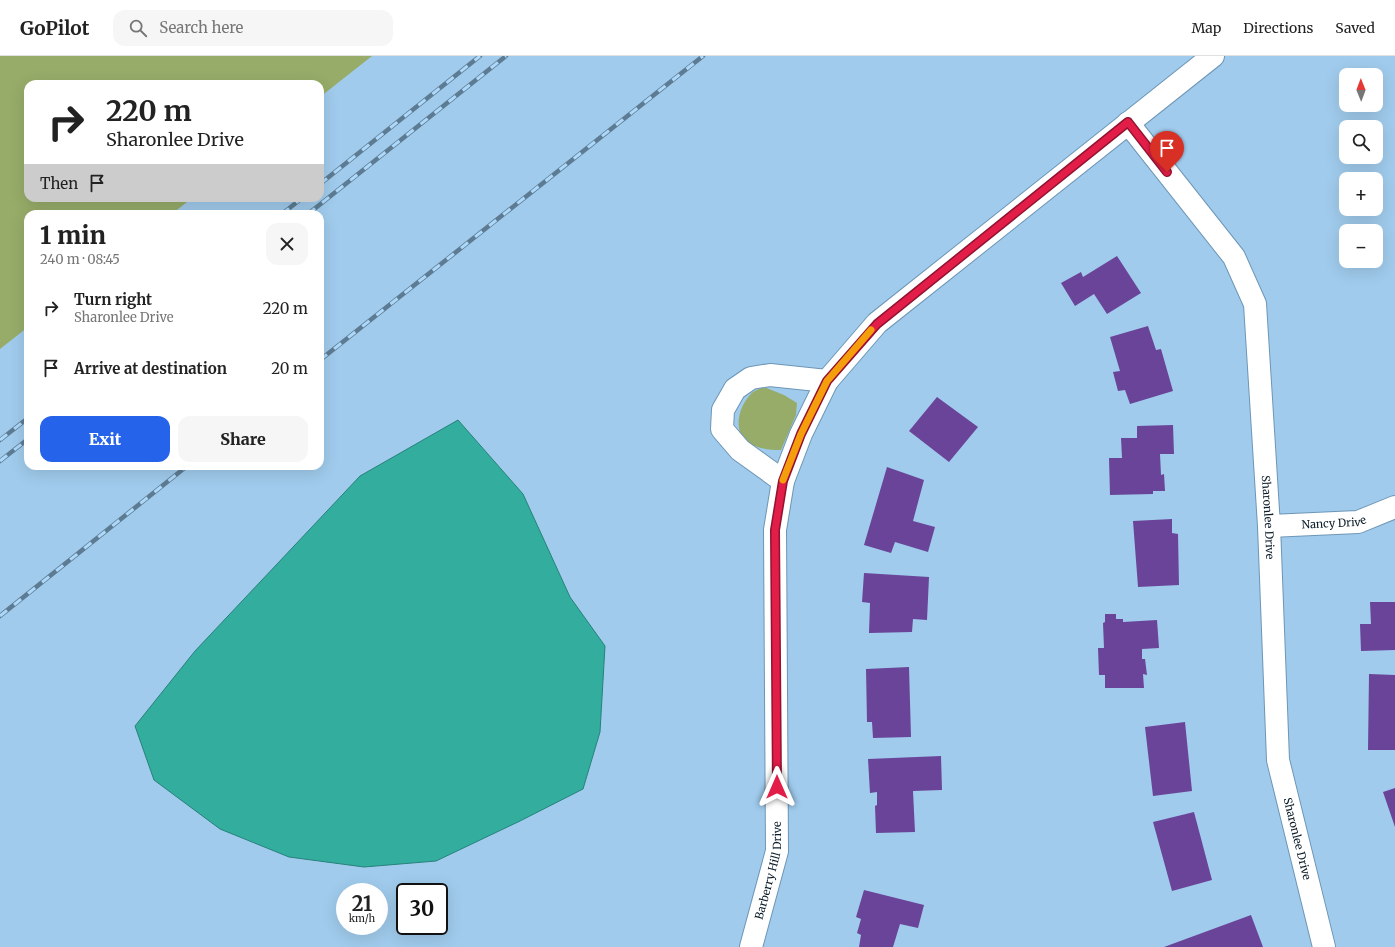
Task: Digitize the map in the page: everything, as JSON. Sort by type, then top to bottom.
[{"type":"street","name":"Barberry Hill Drive","points":[[751,947],[777,851],[775,530],[783,481],[801,434],[827,381],[877,324],[1128,122],[1213,56]]},
{"type":"street","name":"Sharonlee Drive","points":[[1128,122],[1234,258],[1255,304],[1269,526],[1278,760],[1324,947]]},
{"type":"street","points":[[783,481],[740,450],[722,429],[723,410],[735,389],[751,378],[770,375],[827,381]]},
{"type":"street","name":"Nancy Drive","points":[[1269,526],[1358,522],[1395,507]]},
{"type":"shaded area","points":[[0,56],[372,56],[324,94],[324,80],[24,80],[24,202],[187,202],[177,210],[24,210],[24,330],[0,349]]},
{"type":"shaded area","points":[[764,387],[784,395],[797,403],[796,415],[781,450],[766,449],[750,444],[740,433],[739,416],[746,399],[756,390]]},
{"type":"shaded area","points":[[458,420],[523,494],[570,597],[605,646],[600,732],[583,789],[436,861],[364,867],[289,857],[220,829],[154,780],[135,726],[195,651],[360,476]]},
{"type":"building","points":[[1117,256],[1141,293],[1107,314],[1094,294],[1075,306],[1061,283],[1081,272],[1083,277]]},
{"type":"building","points":[[1148,326],[1156,350],[1161,349],[1173,391],[1130,404],[1125,390],[1118,391],[1113,372],[1120,371],[1110,337]]},
{"type":"building","points":[[937,397],[978,427],[949,462],[909,431]]},
{"type":"building","points":[[1173,425],[1174,454],[1160,454],[1161,475],[1164,474],[1165,491],[1153,491],[1153,494],[1110,495],[1109,458],[1122,458],[1121,438],[1137,438],[1137,426]]},
{"type":"building","points":[[887,467],[924,480],[913,521],[935,527],[928,552],[895,542],[891,553],[864,545]]},
{"type":"building","points":[[1172,519],[1172,533],[1178,534],[1179,585],[1138,587],[1133,521]]},
{"type":"building","points":[[864,573],[929,577],[927,620],[913,619],[912,632],[869,633],[870,603],[862,602]]},
{"type":"building","points":[[1370,602],[1395,602],[1395,650],[1361,651],[1360,624],[1371,624]]},
{"type":"building","points":[[1105,614],[1116,614],[1116,619],[1123,619],[1123,622],[1157,620],[1159,648],[1142,649],[1142,659],[1145,659],[1147,675],[1143,674],[1144,688],[1105,688],[1105,675],[1099,675],[1098,648],[1104,648],[1103,623],[1105,622]]},
{"type":"building","points":[[909,667],[911,737],[873,738],[872,722],[867,722],[866,669]]},
{"type":"building","points":[[1369,674],[1395,675],[1395,750],[1368,750]]},
{"type":"building","points":[[1185,722],[1192,791],[1153,796],[1145,727]]},
{"type":"building","points":[[941,756],[942,790],[913,791],[915,832],[876,833],[875,806],[877,805],[877,792],[870,793],[868,759]]},
{"type":"building","points":[[1395,788],[1395,827],[1383,792]]},
{"type":"building","points":[[1194,812],[1212,880],[1172,891],[1153,822]]},
{"type":"building","points":[[864,890],[924,905],[918,928],[900,924],[893,947],[859,947],[861,935],[857,933],[861,919],[856,917]]},
{"type":"building","points":[[1251,915],[1263,947],[1164,947]]},
{"type":"railway","points":[[324,181],[480,56]]},
{"type":"railway","points":[[324,201],[506,56]]},
{"type":"railway","points":[[324,357],[703,56]]},
{"type":"railway","points":[[287,210],[297,202]]},
{"type":"railway","points":[[313,210],[323,202]]},
{"type":"railway","points":[[0,440],[24,421]]},
{"type":"railway","points":[[0,461],[24,442]]},
{"type":"railway","points":[[0,616],[182,470]]},
{"type":"slow traffic","points":[[783,480],[801,434],[827,381],[871,330]]},
{"type":"route","points":[[777,787],[775,530],[783,481],[801,434],[827,381],[877,324],[1128,122],[1167,172]]}]
